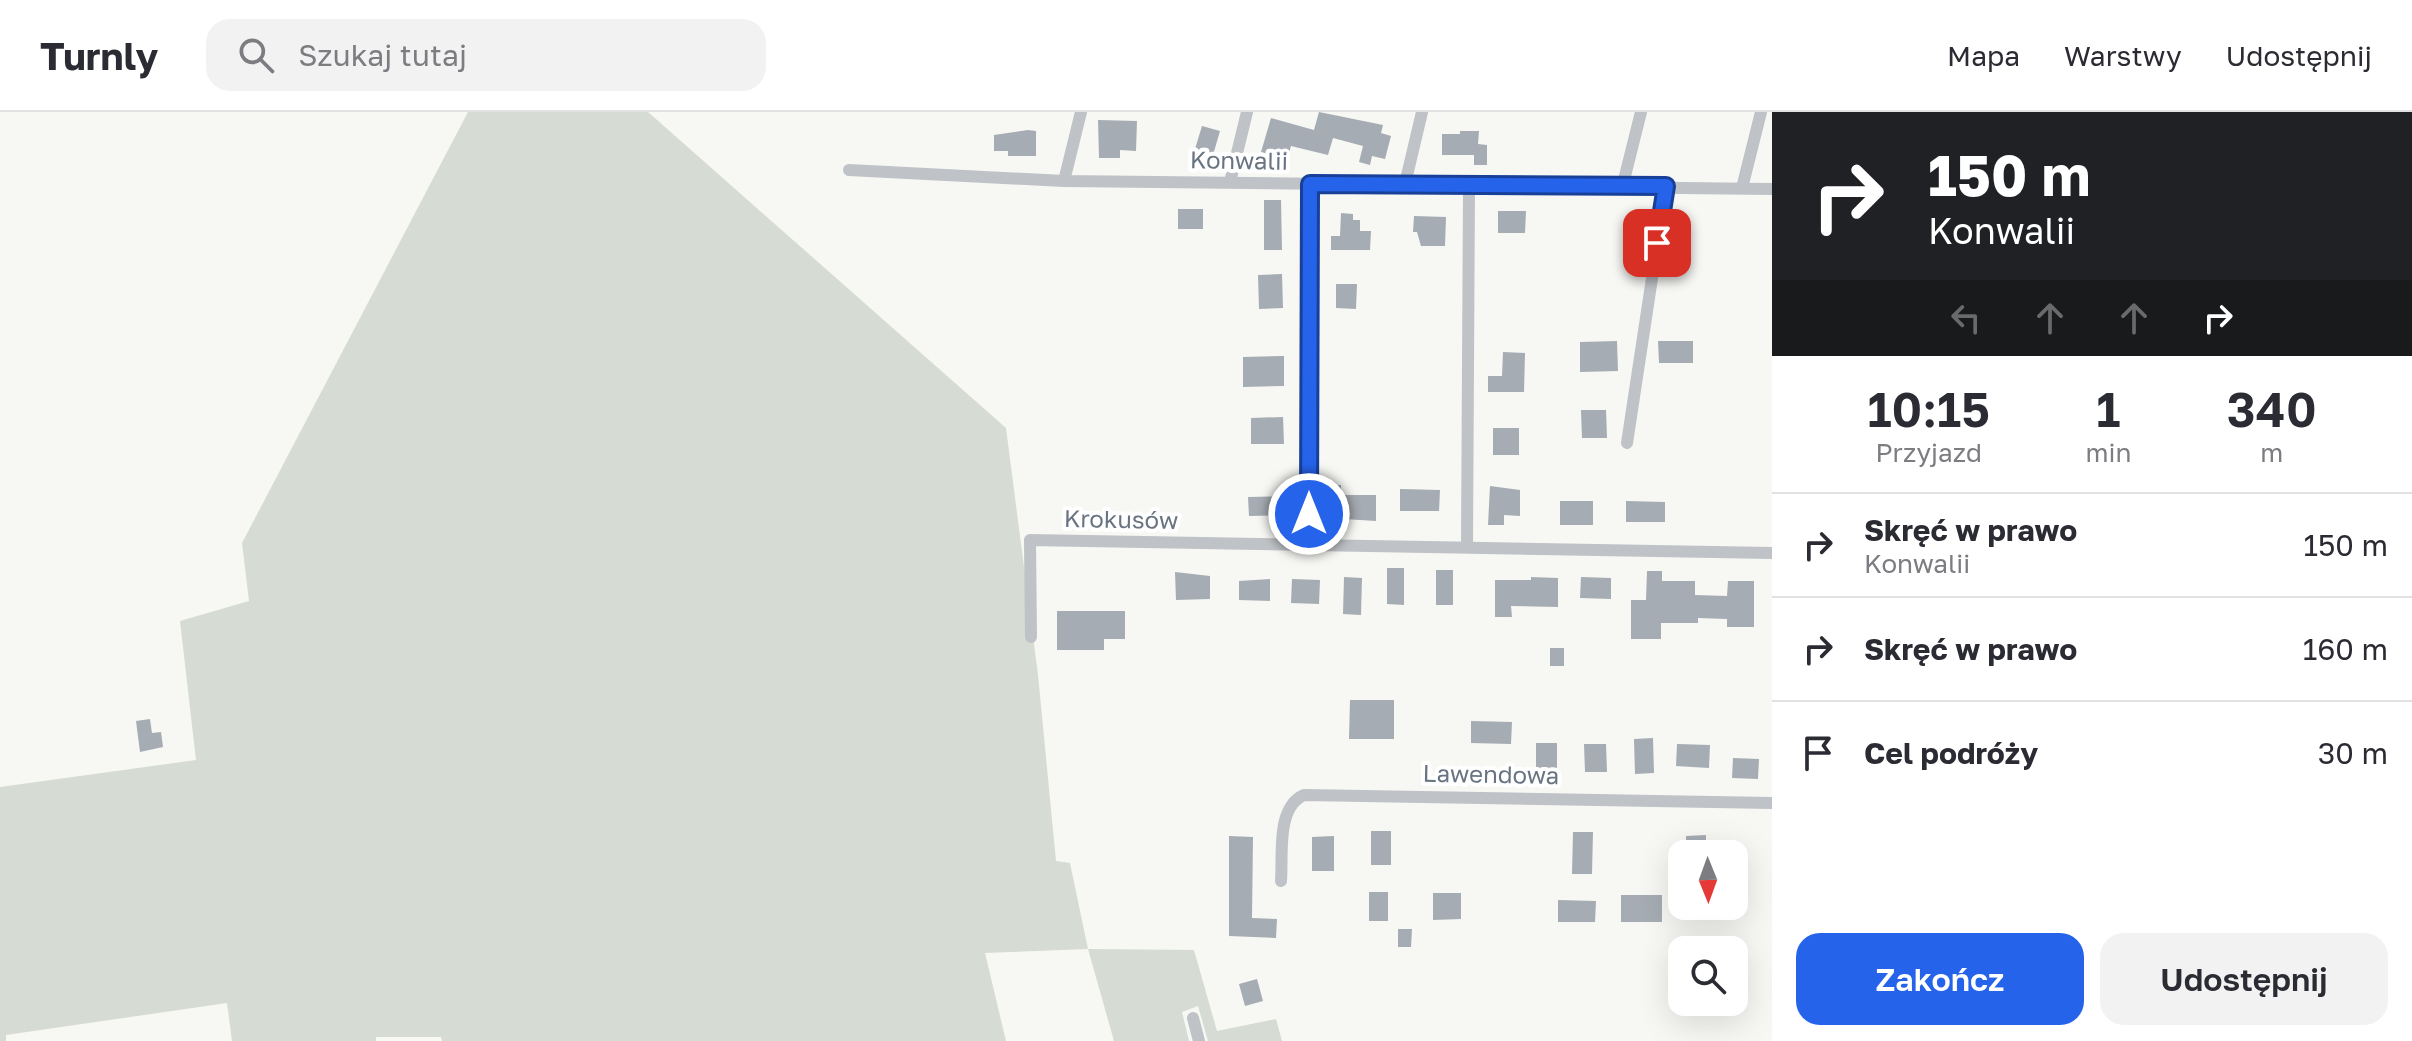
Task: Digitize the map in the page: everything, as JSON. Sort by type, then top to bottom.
[{"type":"street","points":[[1064,181],[1081,112]]},
{"type":"street","points":[[1230,182],[1247,112]]},
{"type":"street","points":[[1405,184],[1422,112]]},
{"type":"street","points":[[1623,184],[1641,112]]},
{"type":"street","points":[[1742,188],[1761,112]]},
{"type":"street","name":"Konwalii","points":[[849,170],[1064,181],[1623,184],[1772,189]]},
{"type":"street","points":[[1309,544],[1310,184]]},
{"type":"street","points":[[1467,547],[1469,184]]},
{"type":"street","points":[[1627,443],[1666,186]]},
{"type":"street","name":"Krokusów","points":[[1031,637],[1030,540],[1772,553]]},
{"type":"street","name":"Lawendowa","points":[[1281,881],[1286,812],[1294,799],[1304,795],[1772,803]]},
{"type":"street","points":[[1193,1018],[1199,1041]]},
{"type":"shaded area","points":[[468,112],[648,112],[1006,428],[1038,675],[1056,861],[1070,863],[1088,949],[985,953],[1006,1041],[442,1041],[441,1037],[376,1037],[376,1041],[232,1041],[227,1003],[6,1035],[6,1041],[0,1041],[0,787],[196,760],[180,621],[249,601],[242,543]]},
{"type":"shaded area","points":[[1088,949],[1194,950],[1217,1031],[1276,1019],[1282,1041],[1208,1041],[1198,1006],[1182,1012],[1189,1041],[1114,1041]]},
{"type":"building","points":[[1319,112],[1383,125],[1381,133],[1391,136],[1385,159],[1372,156],[1370,165],[1359,162],[1363,146],[1333,138],[1328,155],[1291,146],[1287,160],[1261,152],[1271,118],[1314,130]]},
{"type":"building","points":[[1098,120],[1137,121],[1136,151],[1120,150],[1120,158],[1099,158]]},
{"type":"building","points":[[1202,126],[1220,131],[1213,155],[1195,149]]},
{"type":"building","points":[[1036,131],[1036,156],[1008,156],[1008,151],[994,151],[994,135]]},
{"type":"building","points":[[1460,131],[1479,131],[1478,144],[1487,145],[1487,165],[1474,165],[1474,155],[1442,155],[1442,134],[1460,134]]},
{"type":"building","points":[[1264,200],[1281,200],[1282,250],[1264,250]]},
{"type":"building","points":[[1178,209],[1203,209],[1203,229],[1178,229]]},
{"type":"building","points":[[1498,211],[1526,211],[1525,233],[1498,233]]},
{"type":"building","points":[[1341,213],[1353,214],[1353,220],[1360,220],[1360,231],[1371,231],[1370,250],[1331,250],[1331,236],[1340,236]]},
{"type":"building","points":[[1414,216],[1446,217],[1445,246],[1421,246],[1417,232],[1413,232]]},
{"type":"building","points":[[1282,274],[1283,308],[1259,309],[1258,275]]},
{"type":"building","points":[[1336,284],[1357,284],[1356,309],[1336,308]]},
{"type":"building","points":[[1617,341],[1618,371],[1580,372],[1580,342]]},
{"type":"building","points":[[1658,341],[1693,341],[1693,363],[1659,363]]},
{"type":"building","points":[[1503,352],[1525,353],[1524,392],[1488,392],[1488,376],[1502,376]]},
{"type":"building","points":[[1284,356],[1284,386],[1243,387],[1243,357]]},
{"type":"building","points":[[1581,410],[1606,410],[1607,438],[1582,438]]},
{"type":"building","points":[[1283,417],[1284,444],[1251,444],[1251,418]]},
{"type":"building","points":[[1493,428],[1519,428],[1519,455],[1493,455]]},
{"type":"building","points":[[1329,485],[1341,485],[1341,495],[1376,495],[1376,521],[1328,518]]},
{"type":"building","points":[[1490,486],[1520,490],[1520,516],[1504,515],[1504,525],[1488,525]]},
{"type":"building","points":[[1400,489],[1440,490],[1439,511],[1400,511]]},
{"type":"building","points":[[1287,496],[1287,515],[1249,516],[1248,497]]},
{"type":"building","points":[[1560,501],[1593,501],[1593,525],[1560,525]]},
{"type":"building","points":[[1626,501],[1665,502],[1665,522],[1626,522]]},
{"type":"building","points":[[1387,568],[1404,568],[1404,605],[1387,604]]},
{"type":"building","points":[[1436,570],[1453,570],[1453,605],[1436,605]]},
{"type":"building","points":[[1647,571],[1662,571],[1662,581],[1695,581],[1695,595],[1727,596],[1728,581],[1754,581],[1754,627],[1727,627],[1727,619],[1698,618],[1698,623],[1661,623],[1661,639],[1631,639],[1631,600],[1646,600]]},
{"type":"building","points":[[1175,572],[1210,576],[1210,599],[1176,600]]},
{"type":"building","points":[[1344,577],[1362,578],[1361,615],[1343,614]]},
{"type":"building","points":[[1531,577],[1558,578],[1558,607],[1511,606],[1512,617],[1495,617],[1495,580],[1531,580]]},
{"type":"building","points":[[1581,577],[1611,578],[1611,599],[1580,598]]},
{"type":"building","points":[[1270,579],[1270,601],[1239,600],[1239,581]]},
{"type":"building","points":[[1292,579],[1320,580],[1319,604],[1291,603]]},
{"type":"building","points":[[1057,611],[1125,611],[1125,639],[1104,639],[1104,650],[1057,650]]},
{"type":"building","points":[[1550,648],[1564,648],[1564,666],[1550,666]]},
{"type":"building","points":[[1350,700],[1394,700],[1394,739],[1349,739]]},
{"type":"building","points":[[150,719],[152,733],[161,732],[163,747],[140,752],[136,721]]},
{"type":"building","points":[[1471,721],[1512,722],[1511,744],[1471,743]]},
{"type":"building","points":[[1653,738],[1654,773],[1635,774],[1634,739]]},
{"type":"building","points":[[1536,743],[1557,743],[1557,770],[1536,770]]},
{"type":"building","points":[[1584,744],[1606,744],[1607,772],[1585,772]]},
{"type":"building","points":[[1677,744],[1710,745],[1709,768],[1676,766]]},
{"type":"building","points":[[1733,758],[1759,759],[1758,779],[1732,778]]},
{"type":"building","points":[[1371,831],[1391,831],[1391,865],[1371,865]]},
{"type":"building","points":[[1573,832],[1593,832],[1592,874],[1572,874]]},
{"type":"building","points":[[1706,835],[1706,840],[1686,840],[1686,836]]},
{"type":"building","points":[[1229,836],[1253,837],[1252,918],[1277,919],[1276,938],[1229,936]]},
{"type":"building","points":[[1334,836],[1334,871],[1312,871],[1312,837]]},
{"type":"building","points":[[1369,892],[1388,892],[1388,921],[1369,921]]},
{"type":"building","points":[[1433,893],[1461,893],[1461,919],[1433,920]]},
{"type":"building","points":[[1621,895],[1662,895],[1662,922],[1621,922]]},
{"type":"building","points":[[1558,900],[1596,901],[1595,922],[1558,922]]},
{"type":"building","points":[[1398,929],[1412,929],[1411,947],[1398,947]]},
{"type":"building","points":[[1257,979],[1263,1001],[1245,1006],[1239,984]]},
{"type":"route","points":[[1309,514],[1310,184],[1666,186],[1657,243]]}]
